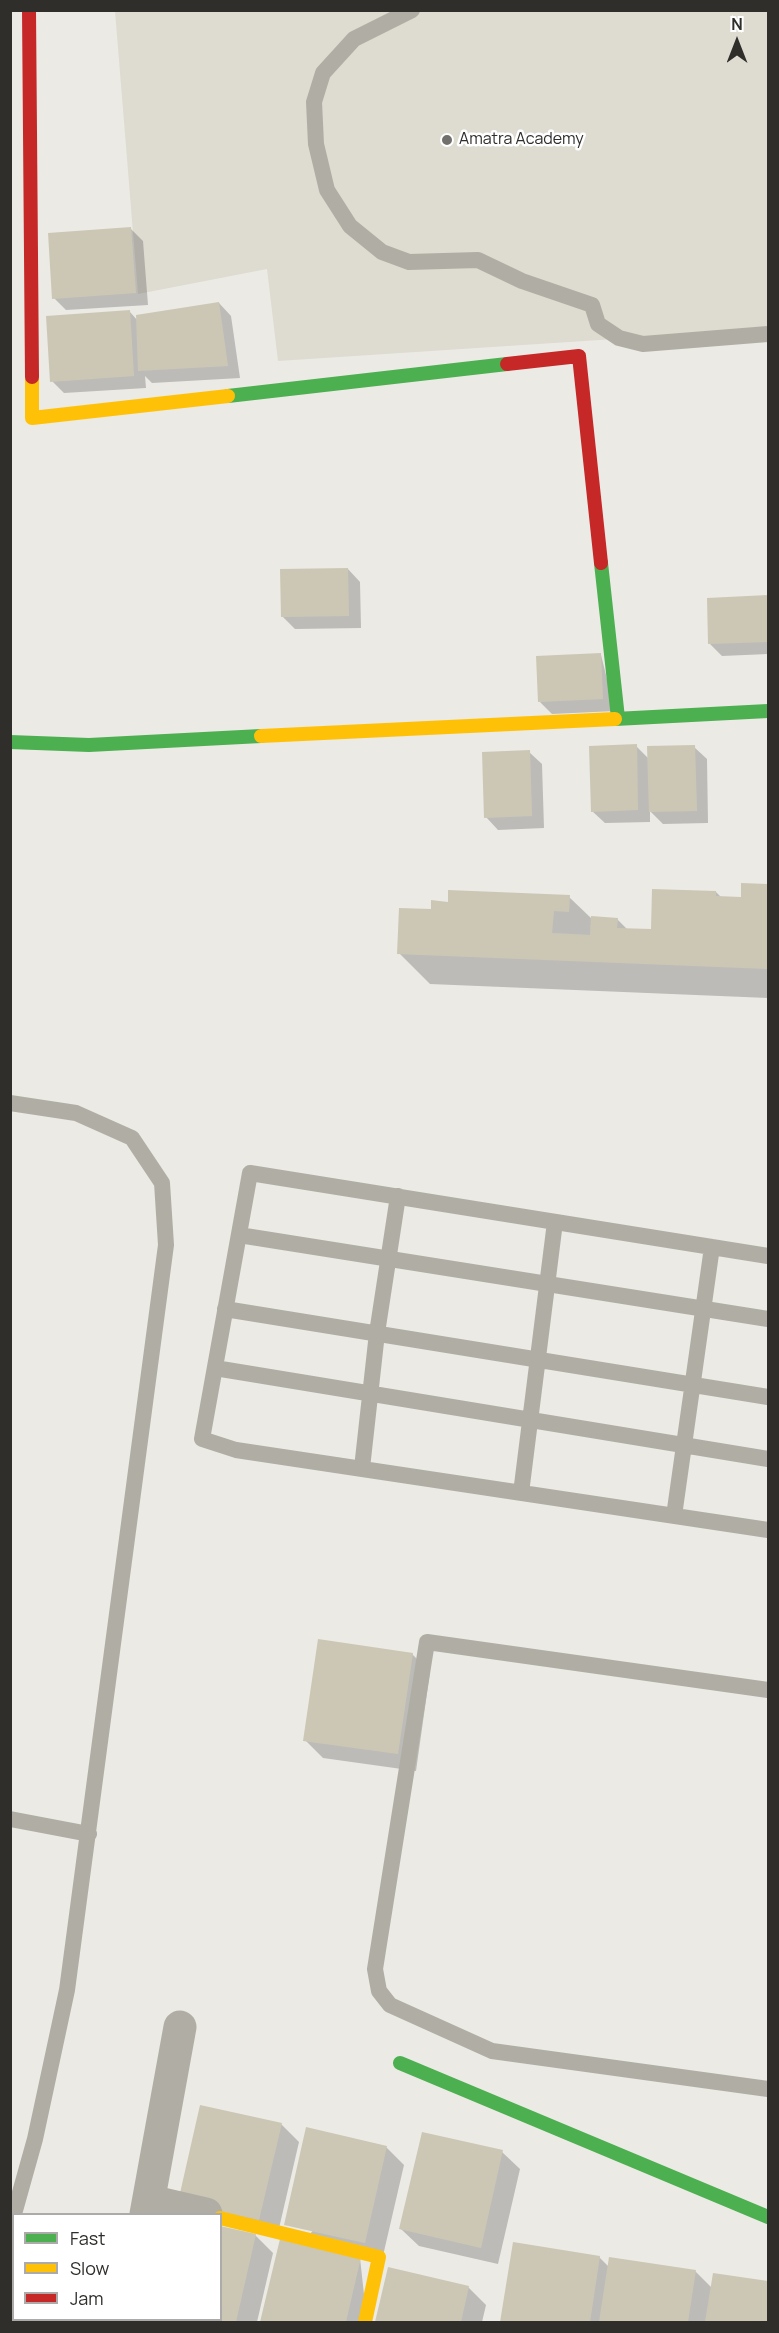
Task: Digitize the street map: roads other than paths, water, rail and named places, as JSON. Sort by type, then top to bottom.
[{"type":"street","points":[[28,10],[32,418],[579,356],[618,718]]},
{"type":"street","points":[[10,742],[89,745],[768,711]]},
{"type":"street","points":[[180,2027],[148,2208],[196,2213]]},
{"type":"street","points":[[400,2063],[768,2217]]},
{"type":"street","points":[[222,2218],[379,2257],[365,2322]]},
{"type":"lane","points":[[412,10],[354,39],[323,73],[314,102],[316,144],[327,190],[350,226],[382,252],[409,262],[478,260],[522,281],[592,304],[598,324],[619,338],[643,344],[768,334]]},
{"type":"lane","points":[[10,1103],[76,1113],[132,1138],[162,1183],[166,1245],[67,1990],[35,2139],[15,2213]]},
{"type":"lane","points":[[768,1256],[250,1173],[202,1439],[236,1449],[768,1530]]},
{"type":"lane","points":[[362,1468],[377,1333],[398,1196]]},
{"type":"lane","points":[[521,1493],[555,1222]]},
{"type":"lane","points":[[239,1235],[768,1319]]},
{"type":"lane","points":[[674,1516],[712,1247]]},
{"type":"lane","points":[[225,1309],[768,1397]]},
{"type":"lane","points":[[215,1368],[370,1392],[530,1422],[768,1458]]},
{"type":"lane","points":[[768,1690],[427,1642],[375,1969],[379,1991],[390,2004],[492,2051],[768,2089]]},
{"type":"lane","points":[[10,1819],[89,1834]]},
{"type":"place","name":"Amatra Academy","points":[[447,140]]}]
